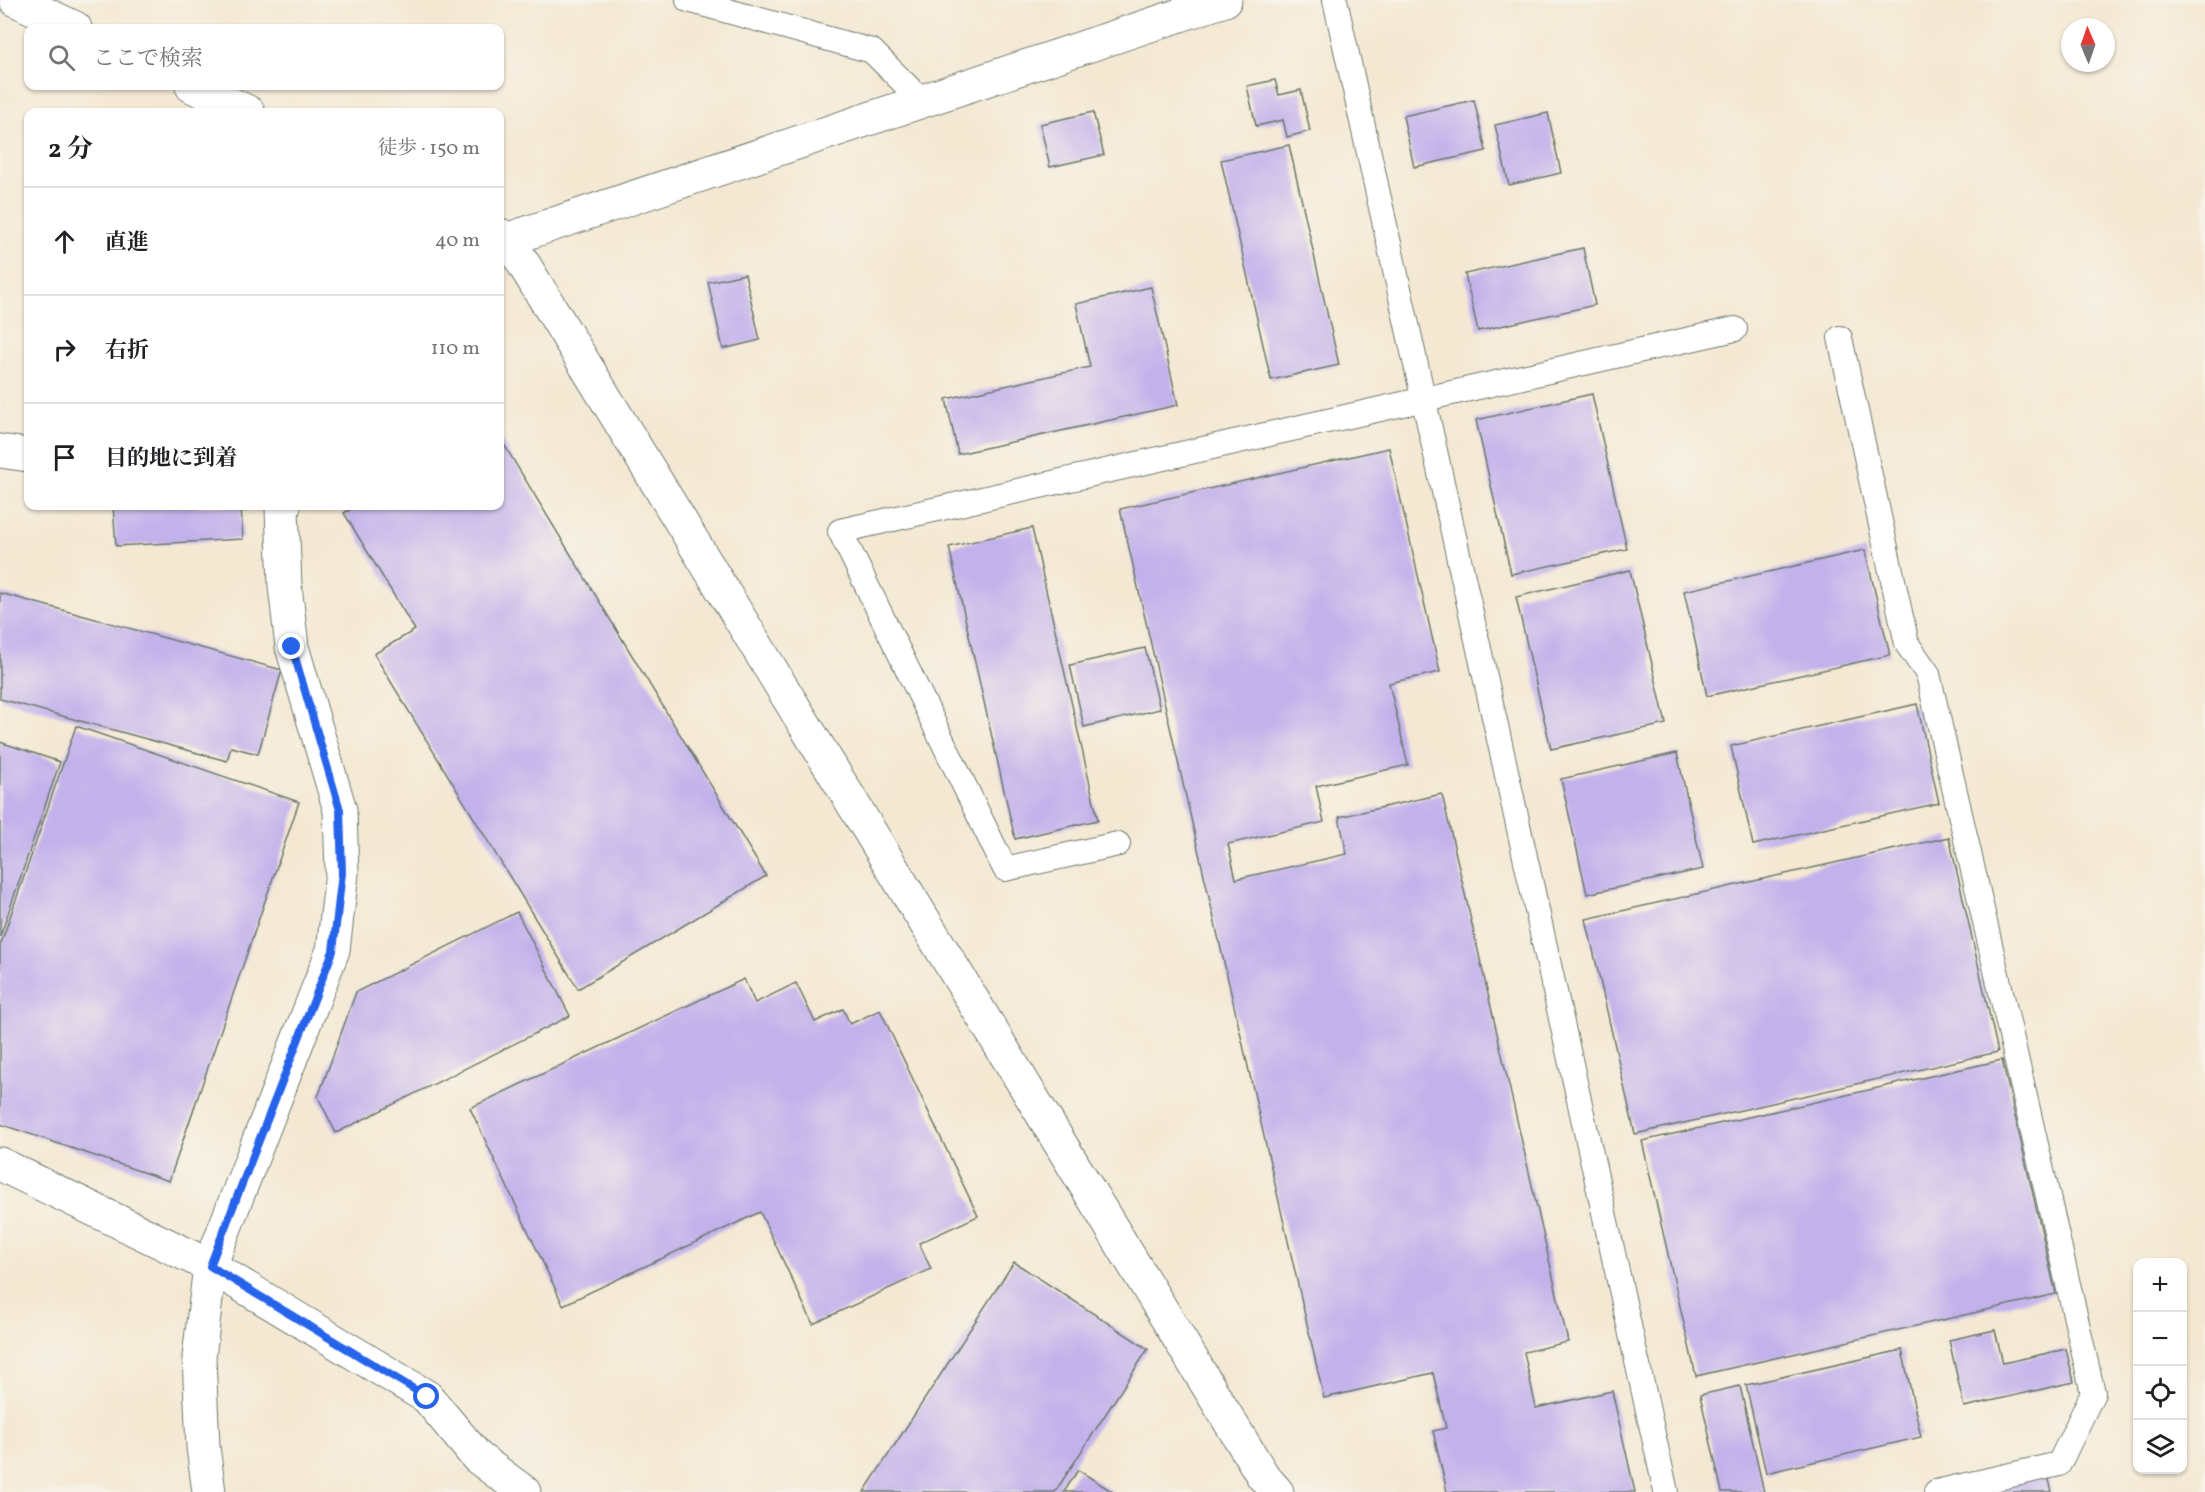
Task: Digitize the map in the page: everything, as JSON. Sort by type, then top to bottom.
[{"type":"street","points":[[16,0],[67,24]]},
{"type":"street","points":[[504,239],[1226,0]]},
{"type":"street","points":[[201,90],[239,108]]},
{"type":"street","points":[[504,241],[1263,1476],[1277,1492]]},
{"type":"street","points":[[0,451],[24,454]]},
{"type":"street","points":[[209,1492],[202,1447],[199,1357],[210,1266],[333,951],[342,873],[340,810],[292,647],[285,586],[282,510]]},
{"type":"street","points":[[0,1164],[210,1266],[427,1397],[477,1457],[524,1492]]},
{"type":"lane","points":[[688,0],[872,51],[922,101]]},
{"type":"lane","points":[[1335,0],[1666,1492]]},
{"type":"lane","points":[[1118,844],[1005,869],[840,531],[1735,329]]},
{"type":"lane","points":[[1840,338],[1907,644],[1928,674],[2093,1394],[2059,1464],[1936,1492]]},
{"type":"building","points":[[1275,80],[1279,95],[1301,90],[1310,131],[1287,137],[1283,120],[1256,126],[1247,86]]},
{"type":"building","points":[[1474,100],[1486,151],[1414,167],[1403,116]]},
{"type":"building","points":[[1093,112],[1104,155],[1050,167],[1040,124]]},
{"type":"building","points":[[1548,113],[1561,173],[1509,185],[1495,125]]},
{"type":"building","points":[[1289,145],[1339,365],[1271,380],[1221,160]]},
{"type":"building","points":[[1583,248],[1595,305],[1478,331],[1465,274]]},
{"type":"building","points":[[745,274],[760,340],[723,349],[708,282]]},
{"type":"building","points":[[1151,287],[1178,405],[958,454],[946,399],[1090,367],[1076,304]]},
{"type":"building","points":[[1592,394],[1627,549],[1511,574],[1476,420]]},
{"type":"building","points":[[504,445],[766,876],[578,989],[374,654],[415,630],[344,513],[349,510],[504,510]]},
{"type":"building","points":[[1389,448],[1440,672],[1389,683],[1408,765],[1316,786],[1324,822],[1228,844],[1236,879],[1347,854],[1339,817],[1442,794],[1568,1342],[1524,1352],[1536,1408],[1612,1391],[1635,1492],[1447,1492],[1433,1431],[1446,1428],[1433,1373],[1324,1398],[1120,509]]},
{"type":"building","points":[[113,510],[241,510],[243,539],[116,546]]},
{"type":"building","points":[[1032,528],[1098,820],[1015,839],[949,547]]},
{"type":"building","points":[[1865,550],[1890,655],[1707,696],[1684,591]]},
{"type":"building","points":[[1630,570],[1666,724],[1551,749],[1516,597]]},
{"type":"building","points":[[0,593],[282,670],[258,754],[231,747],[227,761],[0,699]]},
{"type":"building","points":[[1145,648],[1160,709],[1084,727],[1070,665]]},
{"type":"building","points":[[1917,704],[1939,803],[1753,845],[1731,746]]},
{"type":"building","points":[[76,726],[299,802],[169,1181],[0,1124],[0,946]]},
{"type":"building","points":[[0,742],[60,762],[0,937]]},
{"type":"building","points":[[1677,753],[1703,869],[1587,894],[1561,779]]},
{"type":"building","points":[[1949,837],[1998,1052],[1635,1134],[1586,919]]},
{"type":"building","points":[[517,912],[570,1016],[336,1133],[318,1097],[356,992]]},
{"type":"building","points":[[744,979],[755,1003],[796,983],[815,1022],[843,1009],[850,1024],[880,1010],[978,1216],[919,1243],[931,1269],[813,1324],[760,1212],[563,1305],[470,1108]]},
{"type":"building","points":[[2002,1060],[2056,1294],[1696,1376],[1642,1141]]},
{"type":"building","points":[[1014,1262],[1148,1349],[1055,1492],[864,1492]]},
{"type":"building","points":[[1995,1330],[2003,1363],[2066,1349],[2074,1382],[1964,1407],[1949,1340]]},
{"type":"building","points":[[1902,1350],[1921,1437],[1766,1473],[1746,1385]]},
{"type":"building","points":[[1740,1386],[1764,1492],[1722,1492],[1700,1395]]},
{"type":"building","points":[[1078,1470],[1113,1492],[1064,1492]]},
{"type":"building","points":[[2047,1472],[2052,1492],[1962,1492]]},
{"type":"route","points":[[292,647],[340,810],[342,873],[333,951],[210,1266],[427,1397]]}]
